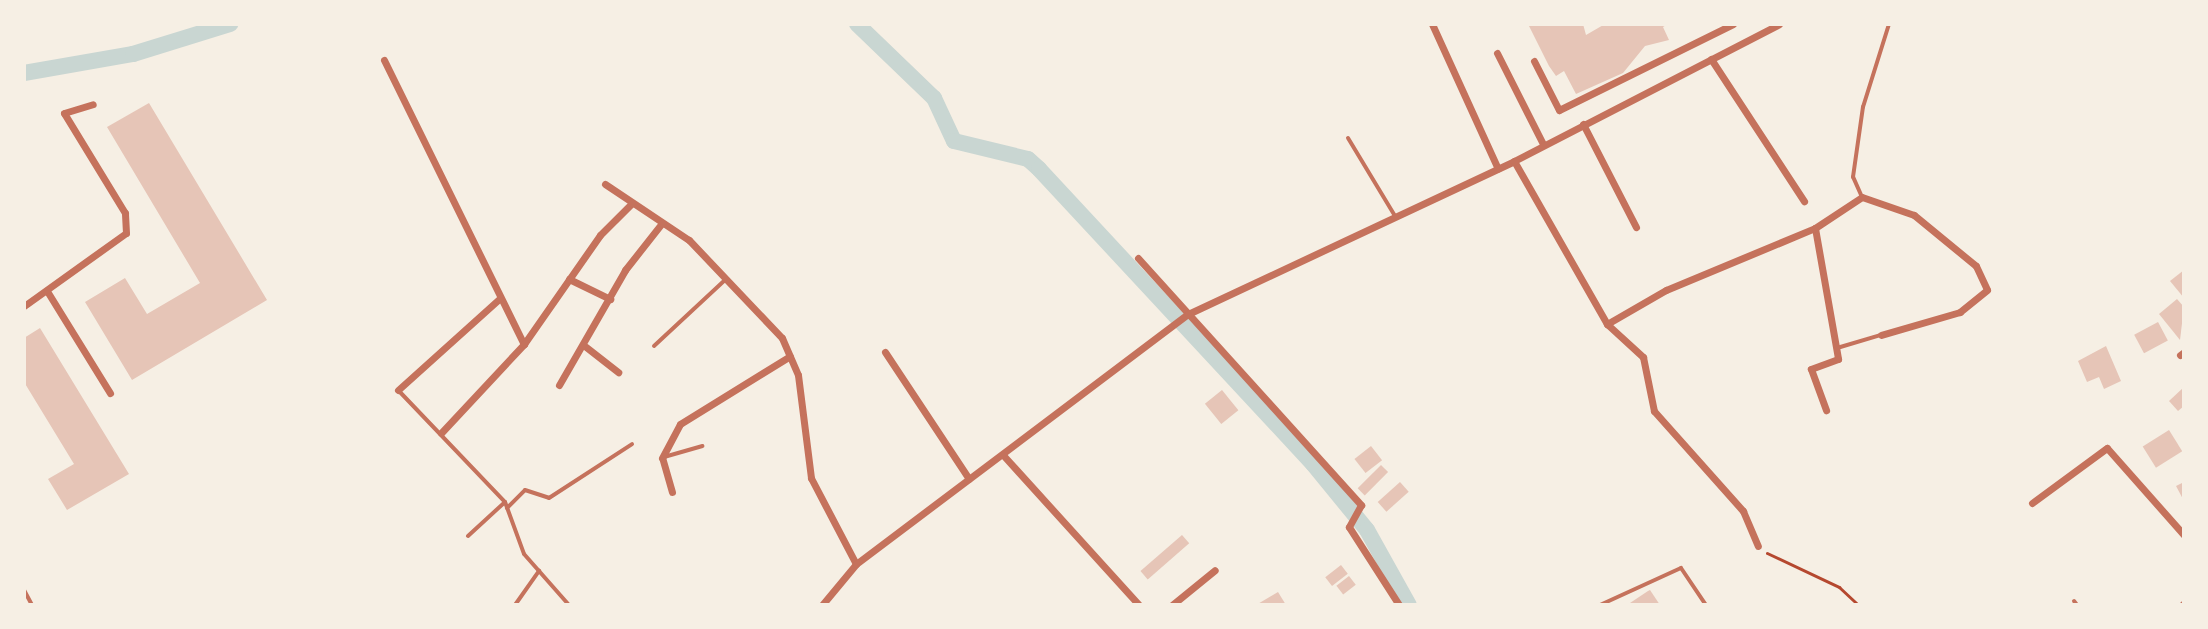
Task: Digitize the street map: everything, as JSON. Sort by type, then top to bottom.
[{"type":"street","points":[[1432,24],[1498,169]]},
{"type":"street","points":[[1534,61],[1559,110],[1733,24]]},
{"type":"street","points":[[822,605],[856,564],[1188,314],[1498,169],[1779,24]]},
{"type":"street","points":[[1497,53],[1543,144]]},
{"type":"street","points":[[1711,59],[1804,201]]},
{"type":"street","points":[[384,60],[499,299],[524,344]]},
{"type":"street","points":[[24,306],[126,233],[125,213],[64,113],[93,104]]},
{"type":"street","points":[[1583,124],[1636,227]]},
{"type":"street","points":[[1514,161],[1607,324],[1643,357],[1654,411],[1743,511],[1758,546]]},
{"type":"street","points":[[605,184],[662,223],[728,278],[790,356],[811,478],[856,564]]},
{"type":"street","points":[[1607,324],[1666,290],[1815,228],[1862,197],[1914,215],[1976,266],[1987,290],[1960,312],[1881,335]]},
{"type":"street","points":[[441,433],[524,344],[569,279],[632,203]]},
{"type":"street","points":[[559,385],[586,347],[610,299],[662,223]]},
{"type":"street","points":[[1815,228],[1838,359],[1811,369],[1826,410]]},
{"type":"street","points":[[1138,258],[1361,505],[1349,527],[1399,605]]},
{"type":"street","points":[[569,279],[610,299]]},
{"type":"street","points":[[47,291],[110,393]]},
{"type":"street","points":[[398,390],[499,299]]},
{"type":"street","points":[[586,347],[618,372]]},
{"type":"street","points":[[885,352],[969,479]]},
{"type":"street","points":[[672,492],[662,458],[680,424],[790,356]]},
{"type":"street","points":[[2032,503],[2107,448],[2184,535]]},
{"type":"street","points":[[1003,455],[1136,604]]},
{"type":"street","points":[[1172,605],[1215,570]]},
{"type":"lane","points":[[1862,197],[1853,177],[1863,107],[1889,24]]},
{"type":"lane","points":[[1348,138],[1395,216]]},
{"type":"lane","points":[[654,346],[728,278]]},
{"type":"lane","points":[[1834,348],[1881,335]]},
{"type":"lane","points":[[398,390],[505,502],[505,509],[539,571],[569,605]]},
{"type":"lane","points":[[505,509],[525,490],[549,498],[632,444]]},
{"type":"lane","points":[[662,458],[702,446]]},
{"type":"lane","points":[[468,536],[505,502]]},
{"type":"lane","points":[[1600,605],[1681,568],[1706,605]]},
{"type":"lane","points":[[515,605],[539,571]]},
{"type":"lane","points":[[24,590],[32,605]]},
{"type":"path","points":[[1758,546],[1788,567],[1839,587],[1858,605]]},
{"type":"building","points":[[1528,24],[1583,24],[1586,35],[1605,24],[1668,24],[1663,27],[1669,40],[1645,46],[1623,73],[1576,94],[1564,71],[1556,76],[1549,66]]},
{"type":"building","points":[[149,103],[267,300],[132,380],[85,302],[125,278],[147,314],[200,283],[107,127]]},
{"type":"building","points":[[2184,270],[2184,298],[2170,281]]},
{"type":"building","points":[[2177,299],[2184,307],[2180,340],[2159,314]]},
{"type":"building","points":[[2158,322],[2168,341],[2144,353],[2134,335]]},
{"type":"building","points":[[40,328],[129,474],[67,510],[48,479],[74,464],[24,382],[24,338]]},
{"type":"building","points":[[2106,346],[2121,381],[2104,389],[2099,377],[2087,382],[2078,361]]},
{"type":"building","points":[[2184,387],[2184,406],[2178,411],[2169,401]]},
{"type":"building","points":[[1222,390],[1238,410],[1221,424],[1205,404]]},
{"type":"building","points":[[2169,430],[2182,451],[2156,468],[2143,446]]},
{"type":"building","points":[[1371,446],[1382,460],[1366,473],[1354,459]]},
{"type":"building","points":[[1381,465],[1388,472],[1365,495],[1358,488]]},
{"type":"building","points":[[1400,482],[1409,492],[1386,512],[1378,502]]},
{"type":"building","points":[[2184,482],[2184,501],[2176,486]]},
{"type":"building","points":[[1182,535],[1189,543],[1148,579],[1140,571]]},
{"type":"building","points":[[1341,565],[1348,574],[1332,586],[1325,577]]},
{"type":"building","points":[[1349,576],[1356,585],[1343,595],[1336,586]]},
{"type":"building","points":[[1648,591],[1660,605],[1627,605]]},
{"type":"building","points":[[1278,592],[1286,605],[1256,605]]},
{"type":"waterway","points":[[24,73],[133,54],[230,24]]},
{"type":"waterway","points":[[857,24],[934,98],[954,141],[1028,159],[1039,169],[1313,464],[1367,530],[1409,605]]}]
